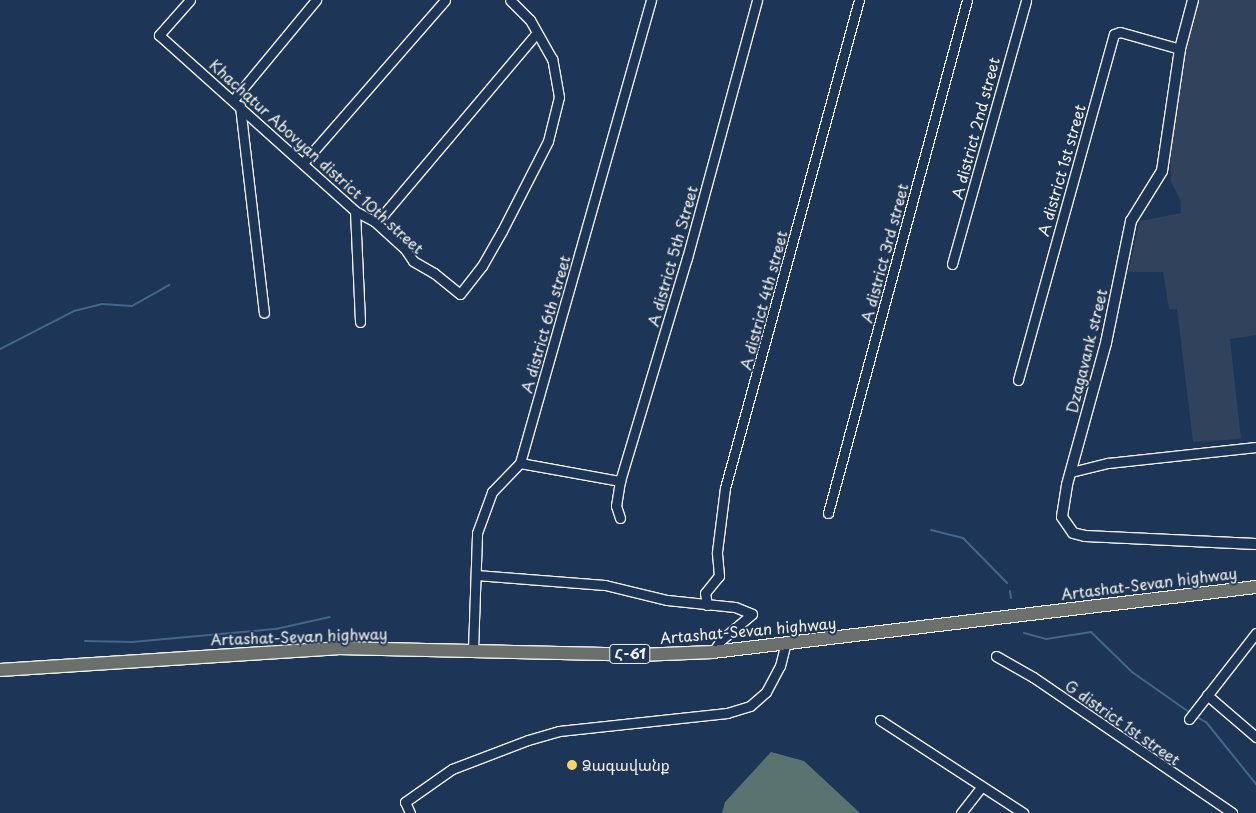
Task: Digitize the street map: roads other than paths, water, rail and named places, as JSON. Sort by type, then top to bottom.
[{"type":"main road","name":"Artashat-Sevan highway","points":[[0,670],[337,648],[639,655],[713,652],[785,646],[1256,587]]},
{"type":"street","name":"Khachatur Abovyan district 10th street","points":[[190,0],[159,35],[237,102],[354,211],[374,221],[405,250],[413,261],[434,273],[460,294],[482,266],[548,140],[559,97],[552,59],[537,33]]},
{"type":"street","points":[[264,313],[237,102],[316,0]]},
{"type":"street","points":[[303,163],[445,0]]},
{"type":"street","points":[[374,221],[383,215],[537,33],[530,20],[510,0]]},
{"type":"street","name":"A district 6th street","points":[[473,650],[477,533],[492,492],[520,463],[651,0]]},
{"type":"street","name":"A district 5th Street","points":[[620,518],[616,506],[620,481],[687,258],[757,0]]},
{"type":"street","name":"A district 4th street","points":[[707,605],[705,593],[719,576],[717,552],[725,488],[859,0]]},
{"type":"street","name":"A district 3rd street","points":[[828,513],[967,0]]},
{"type":"street","name":"A district 2nd street","points":[[952,264],[1026,0]]},
{"type":"street","name":"Dzagavank street","points":[[1193,0],[1180,49],[1162,171],[1131,221],[1106,342],[1062,509],[1065,525],[1073,533],[1256,544]]},
{"type":"street","name":"A district 1st street","points":[[1018,380],[1114,34],[1120,32],[1180,49]]},
{"type":"street","points":[[354,211],[360,322]]},
{"type":"street","points":[[1071,472],[1108,463],[1256,447]]},
{"type":"street","points":[[520,463],[620,481]]},
{"type":"street","points":[[476,575],[605,585],[667,600],[735,608],[752,614],[721,640],[713,652]]},
{"type":"street","points":[[1189,719],[1256,633]]},
{"type":"street","points":[[410,813],[405,802],[452,769],[528,740],[559,731],[728,713],[750,706],[766,692],[780,666],[785,646]]},
{"type":"street","name":"G district 1st street","points":[[996,656],[1033,676],[1232,813]]},
{"type":"street","points":[[1206,695],[1256,736]]},
{"type":"street","points":[[880,720],[1023,813]]},
{"type":"street","points":[[962,813],[981,787]]},
{"type":"waterway","points":[[0,349],[74,311],[102,304],[132,306],[169,285]]},
{"type":"waterway","points":[[931,530],[963,538],[1007,583]]},
{"type":"waterway","points":[[1010,591],[1011,598]]},
{"type":"waterway","points":[[85,641],[132,642],[276,629],[330,617]]},
{"type":"waterway","points":[[1024,633],[1046,639],[1091,632],[1132,672],[1189,712]]},
{"type":"waterway","points":[[1195,716],[1206,722],[1256,784]]},
{"type":"place","name":"Ձագավանք","points":[[572,765]]}]
